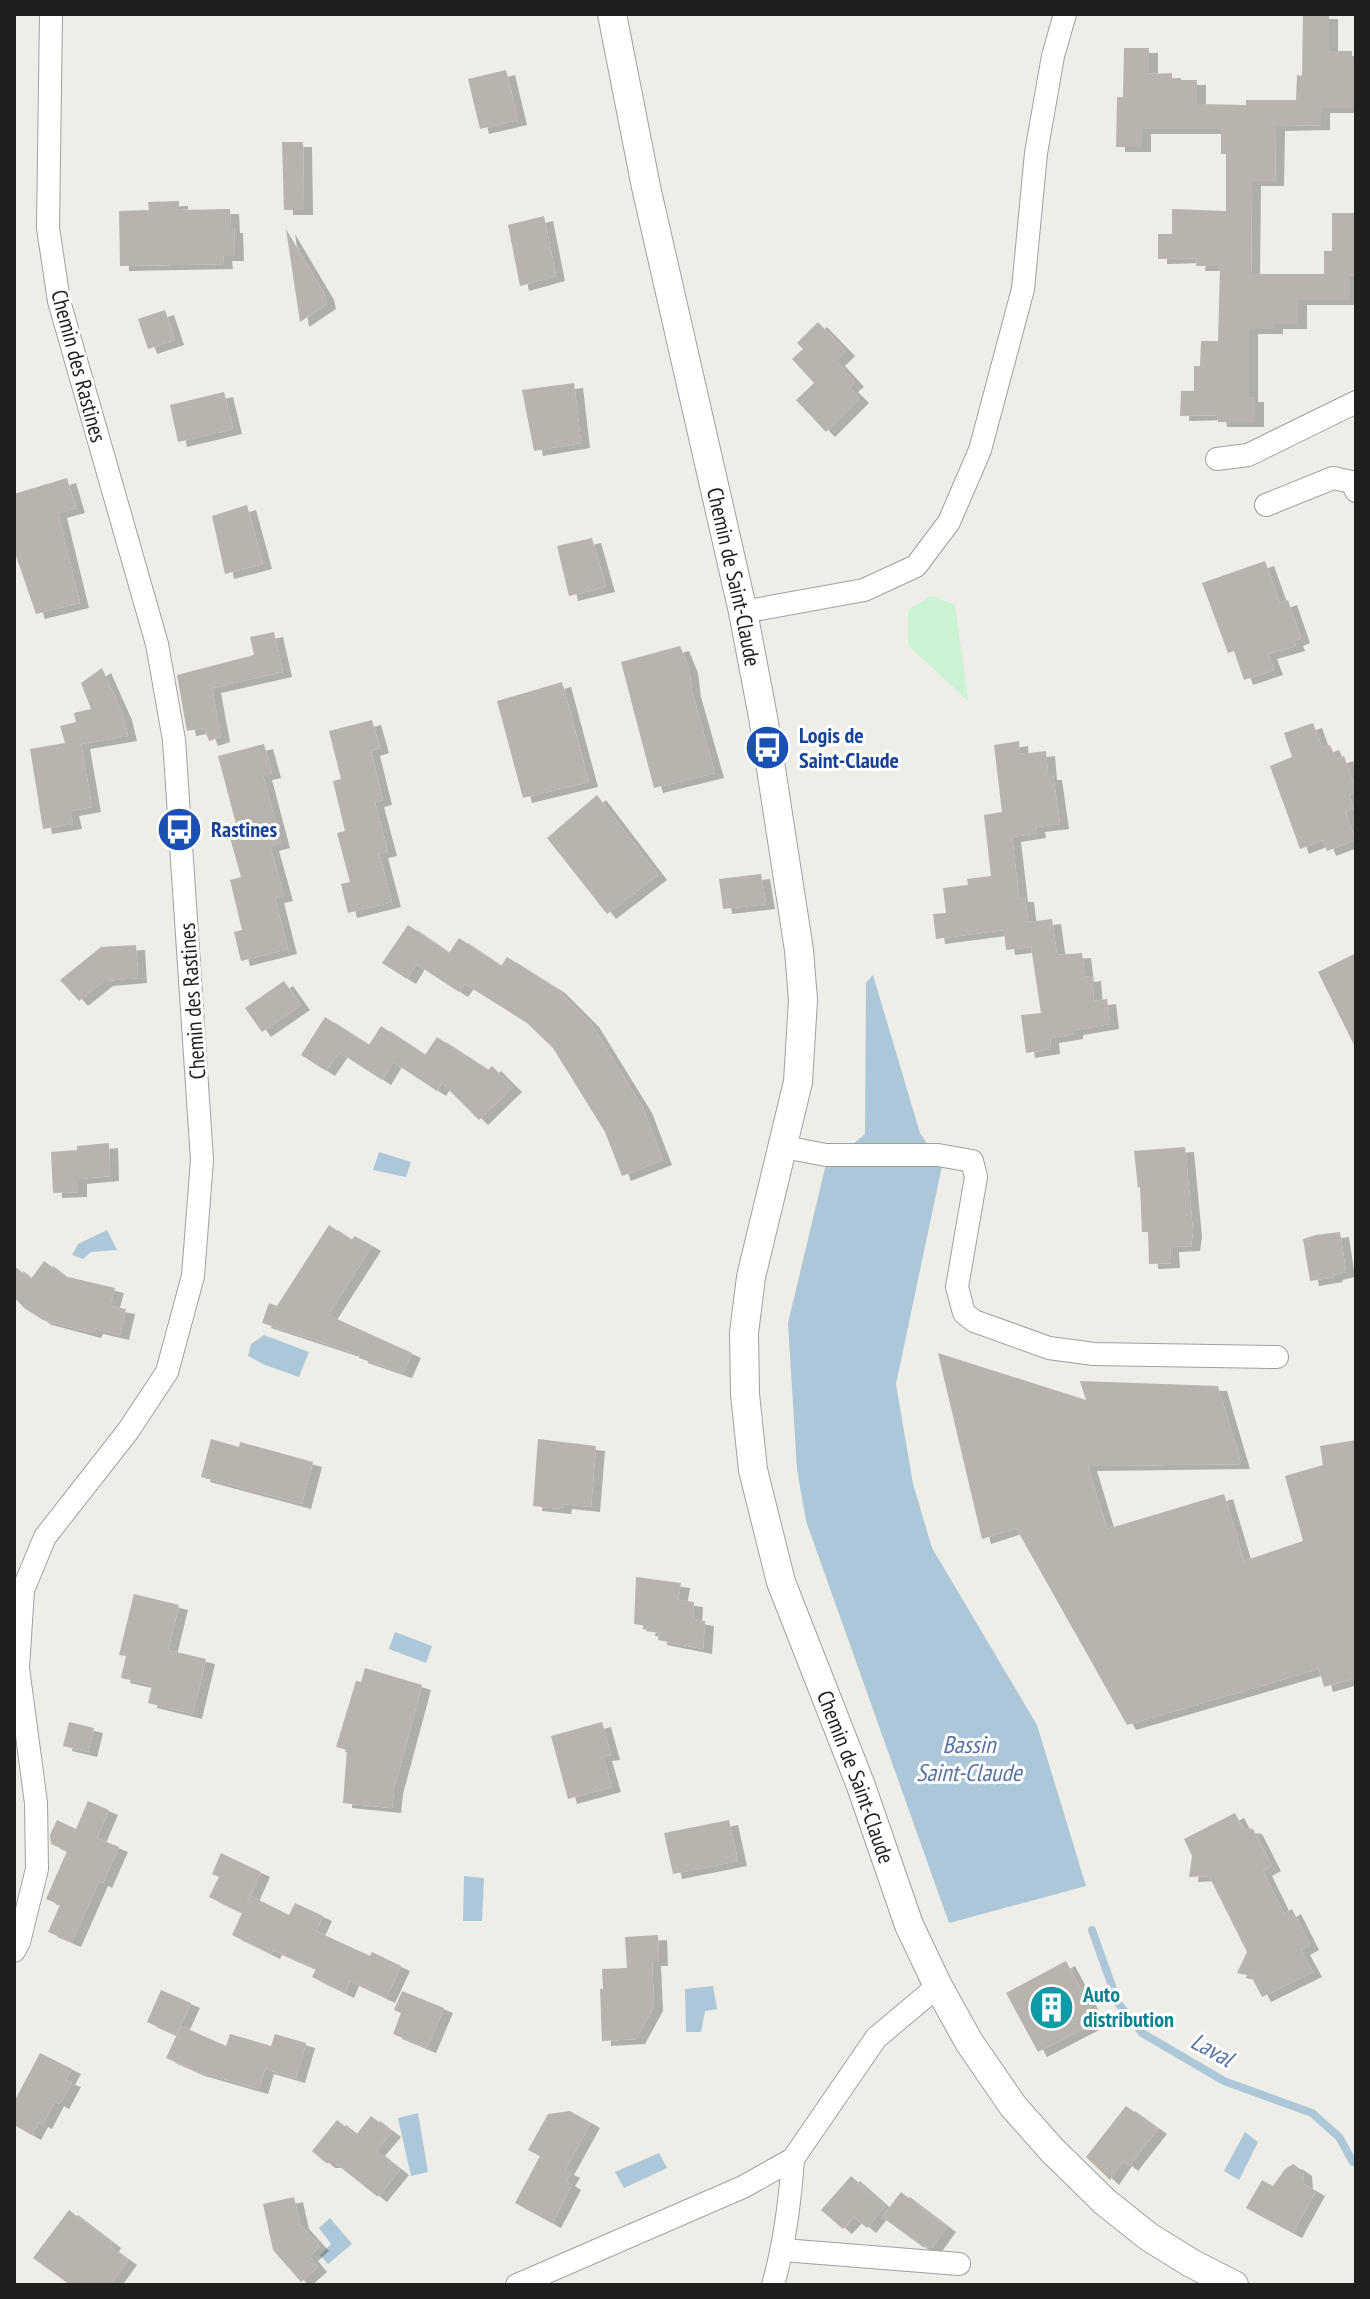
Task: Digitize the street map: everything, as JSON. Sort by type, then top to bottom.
[{"type":"street","name":"Chemin des Rastines","points":[[14,1951],[37,1869],[25,1801],[18,1668],[23,1590],[45,1537],[128,1431],[167,1372],[193,1276],[202,1160],[174,740],[157,644],[59,301],[48,228],[51,14]]},
{"type":"street","name":"Chemin de Saint-Claude","points":[[612,14],[646,187],[743,612],[763,717],[799,950],[802,1042],[798,1082],[751,1277],[744,1333],[745,1394],[753,1470],[781,1582],[861,1786],[909,1925],[969,2042],[1004,2093],[1052,2150],[1105,2202],[1149,2237],[1234,2285]]},
{"type":"street","points":[[743,612],[864,590],[916,566],[949,522],[980,450],[1023,289],[1036,153],[1053,56],[1065,14]]},
{"type":"street","points":[[1217,459],[1248,455],[1356,402]]},
{"type":"street","points":[[1266,505],[1333,478],[1352,482],[1356,491]]},
{"type":"street","points":[[784,1147],[826,1155],[938,1155],[972,1161],[976,1177],[957,1287],[964,1313],[974,1321],[1049,1348],[1094,1354],[1277,1357]]},
{"type":"street","points":[[517,2285],[743,2187],[793,2159],[876,2038],[938,1986]]},
{"type":"street","points":[[773,2285],[783,2250],[793,2159]]},
{"type":"street","points":[[783,2250],[959,2264]]},
{"type":"green space","points":[[932,596],[955,605],[968,701],[908,645],[908,610]]},
{"type":"water","name":"Bassin Saint-Claude","points":[[873,975],[920,1133],[942,1166],[896,1384],[913,1484],[932,1548],[1037,1725],[1086,1886],[949,1923],[806,1521],[797,1469],[788,1323],[825,1168],[865,1134],[866,983]]},
{"type":"water","points":[[379,1152],[411,1162],[406,1177],[373,1170]]},
{"type":"water","points":[[107,1230],[117,1250],[91,1252],[83,1259],[72,1255],[78,1244]]},
{"type":"water","points":[[264,1335],[309,1352],[299,1377],[248,1356],[251,1344]]},
{"type":"water","points":[[395,1632],[432,1646],[426,1663],[389,1649]]},
{"type":"water","points":[[464,1876],[484,1878],[482,1921],[463,1921]]},
{"type":"water","points":[[713,1986],[717,2009],[705,2011],[701,2032],[686,2032],[685,1989]]},
{"type":"water","points":[[418,2113],[428,2172],[411,2176],[398,2118]]},
{"type":"water","points":[[1245,2132],[1258,2142],[1239,2180],[1224,2171]]},
{"type":"water","points":[[659,2153],[667,2168],[624,2188],[615,2172]]},
{"type":"water","points":[[330,2218],[352,2244],[328,2264],[320,2255],[331,2244],[319,2228]]},
{"type":"building","points":[[1303,14],[1329,14],[1329,51],[1352,51],[1352,57],[1356,57],[1356,108],[1321,108],[1321,125],[1276,126],[1275,181],[1252,181],[1251,274],[1324,274],[1324,251],[1332,251],[1332,213],[1356,213],[1356,276],[1350,275],[1350,300],[1298,300],[1298,324],[1274,324],[1274,329],[1249,329],[1249,397],[1255,397],[1255,422],[1218,422],[1217,415],[1180,416],[1181,391],[1194,391],[1194,366],[1200,366],[1201,341],[1218,341],[1220,266],[1196,266],[1197,258],[1158,259],[1158,234],[1172,234],[1172,209],[1226,211],[1226,154],[1221,154],[1221,129],[1142,129],[1142,147],[1116,147],[1117,97],[1123,97],[1124,48],[1149,48],[1149,74],[1172,73],[1172,80],[1197,80],[1197,104],[1246,105],[1246,100],[1296,100],[1297,75],[1302,76]]},
{"type":"building","points":[[506,70],[518,120],[480,129],[468,79]]},
{"type":"building","points":[[282,142],[303,142],[304,210],[284,210]]},
{"type":"building","points":[[179,201],[179,210],[230,209],[235,256],[223,256],[224,264],[120,266],[119,211],[149,210],[148,202]]},
{"type":"building","points":[[544,216],[556,276],[520,286],[508,225]]},
{"type":"building","points":[[286,229],[325,295],[327,304],[300,322]]},
{"type":"building","points":[[165,310],[175,340],[148,349],[138,319]]},
{"type":"building","points":[[818,322],[846,351],[836,361],[855,382],[849,387],[860,398],[826,432],[796,400],[814,383],[792,359],[803,349],[797,343]]},
{"type":"building","points":[[574,383],[581,443],[534,451],[522,390]]},
{"type":"building","points":[[224,392],[233,429],[178,442],[170,405]]},
{"type":"building","points":[[67,478],[76,508],[58,513],[80,603],[36,614],[14,550],[14,494]]},
{"type":"building","points":[[247,505],[263,564],[225,574],[212,516]]},
{"type":"building","points":[[592,538],[606,587],[569,596],[557,546]]},
{"type":"building","points":[[1265,561],[1280,603],[1288,600],[1301,638],[1294,641],[1296,646],[1268,654],[1274,670],[1244,680],[1234,651],[1228,653],[1202,583]]},
{"type":"building","points":[[274,632],[283,672],[212,688],[221,737],[209,741],[204,728],[187,731],[177,675],[254,655],[250,637]]},
{"type":"building","points":[[680,646],[689,668],[692,692],[715,773],[654,788],[621,662]]},
{"type":"building","points":[[102,668],[123,715],[128,736],[81,744],[92,807],[70,811],[73,824],[43,829],[30,749],[65,743],[60,726],[76,722],[74,713],[91,709],[81,683]]},
{"type":"building","points":[[562,682],[589,782],[523,798],[497,701]]},
{"type":"building","points":[[372,720],[380,748],[371,751],[383,800],[375,802],[388,851],[379,853],[392,902],[348,913],[341,884],[350,882],[337,833],[345,831],[333,781],[341,779],[329,731]]},
{"type":"building","points":[[1313,723],[1322,748],[1330,745],[1336,759],[1344,756],[1356,790],[1349,795],[1354,809],[1345,812],[1356,840],[1327,851],[1323,840],[1300,849],[1270,766],[1292,757],[1284,733]]},
{"type":"building","points":[[1019,741],[1020,754],[1046,751],[1048,775],[1053,775],[1060,824],[1036,827],[1037,833],[1012,837],[1019,897],[1025,897],[1028,922],[1052,919],[1057,955],[1082,953],[1085,977],[1092,976],[1094,1001],[1107,999],[1110,1024],[1050,1038],[1051,1049],[1026,1053],[1021,1015],[1041,1013],[1031,947],[1006,950],[1004,930],[936,939],[933,914],[946,913],[943,888],[968,885],[967,879],[991,876],[984,815],[1002,812],[994,745]]},
{"type":"building","points":[[264,744],[272,773],[263,775],[281,843],[270,846],[284,896],[275,898],[288,949],[241,961],[234,932],[242,930],[230,880],[241,877],[227,827],[236,824],[218,756]]},
{"type":"building","points":[[597,795],[658,875],[607,914],[547,838]]},
{"type":"building","points":[[761,874],[766,904],[723,909],[719,879]]},
{"type":"building","points":[[408,925],[449,953],[459,938],[501,966],[507,957],[556,988],[590,1022],[643,1108],[663,1160],[622,1176],[605,1132],[553,1048],[527,1023],[465,984],[459,992],[416,964],[407,979],[382,963]]},
{"type":"building","points":[[136,945],[138,978],[104,981],[79,1001],[60,980],[101,947]]},
{"type":"building","points":[[1356,953],[1356,1049],[1318,972]]},
{"type":"building","points":[[284,981],[301,1005],[262,1032],[245,1008]]},
{"type":"building","points":[[325,1017],[369,1045],[381,1026],[425,1055],[437,1037],[488,1070],[492,1066],[513,1087],[479,1120],[442,1083],[437,1091],[393,1062],[382,1080],[339,1052],[326,1071],[301,1055]]},
{"type":"building","points":[[109,1143],[110,1176],[78,1179],[78,1192],[53,1193],[51,1152]]},
{"type":"building","points":[[1185,1147],[1193,1232],[1191,1246],[1170,1247],[1171,1263],[1149,1264],[1148,1232],[1142,1232],[1140,1187],[1134,1151]]},
{"type":"building","points":[[329,1225],[351,1240],[355,1236],[372,1246],[328,1315],[412,1353],[403,1373],[359,1358],[360,1355],[262,1323],[269,1303],[277,1306]]},
{"type":"building","points":[[1340,1232],[1346,1272],[1310,1281],[1303,1239]]},
{"type":"building","points":[[44,1261],[64,1276],[115,1288],[110,1306],[126,1309],[120,1335],[94,1329],[92,1333],[43,1320],[24,1308],[14,1297],[14,1266],[31,1279]]},
{"type":"building","points":[[938,1353],[1086,1400],[1080,1381],[1218,1386],[1241,1464],[1088,1466],[1107,1529],[1224,1494],[1244,1561],[1303,1541],[1285,1476],[1323,1465],[1320,1446],[1356,1440],[1356,1678],[1324,1687],[1319,1669],[1127,1725],[1016,1528],[982,1539]]},
{"type":"building","points":[[211,1439],[239,1447],[240,1442],[313,1462],[302,1504],[201,1477]]},
{"type":"building","points":[[538,1439],[596,1446],[591,1507],[563,1504],[562,1509],[533,1506]]},
{"type":"building","points":[[636,1577],[681,1583],[678,1600],[694,1602],[693,1619],[705,1621],[703,1649],[658,1640],[659,1633],[646,1631],[647,1626],[634,1624]]},
{"type":"building","points":[[134,1594],[179,1605],[168,1650],[206,1659],[193,1714],[148,1703],[152,1685],[121,1678],[126,1656],[119,1655]]},
{"type":"building","points":[[365,1668],[422,1685],[394,1789],[392,1808],[343,1803],[347,1750],[336,1747],[356,1681],[361,1682]]},
{"type":"building","points":[[69,1722],[94,1728],[88,1752],[63,1746]]},
{"type":"building","points":[[602,1722],[611,1755],[603,1756],[612,1787],[568,1799],[551,1736]]},
{"type":"building","points":[[88,1801],[109,1810],[97,1838],[119,1847],[103,1883],[99,1881],[72,1942],[48,1932],[60,1905],[46,1899],[67,1851],[51,1844],[50,1835],[57,1820],[76,1829]]},
{"type":"building","points":[[1235,1813],[1243,1828],[1253,1829],[1272,1866],[1263,1871],[1284,1914],[1292,1909],[1310,1945],[1301,1950],[1313,1972],[1262,1997],[1251,1976],[1237,1973],[1247,1952],[1209,1876],[1189,1877],[1192,1856],[1184,1839]]},
{"type":"building","points":[[729,1820],[738,1861],[673,1874],[664,1833]]},
{"type":"building","points":[[221,1853],[261,1872],[244,1910],[251,1896],[289,1915],[295,1903],[323,1916],[316,1931],[370,1956],[372,1952],[401,1966],[386,1998],[350,1981],[345,1993],[312,1977],[316,1969],[273,1950],[271,1954],[232,1935],[242,1913],[209,1897],[219,1877],[212,1874]]},
{"type":"building","points":[[658,1935],[659,1961],[652,1961],[654,2006],[636,2039],[602,2041],[602,1969],[627,1968],[625,1937]]},
{"type":"building","name":"Auto distribution","points":[[1066,1961],[1098,2021],[1038,2052],[1006,1993]]},
{"type":"building","points":[[161,1990],[191,2003],[176,2035],[147,2022]]},
{"type":"building","points":[[402,1991],[444,2008],[427,2048],[393,2034],[401,2013],[394,2010]]},
{"type":"building","points":[[181,2026],[226,2046],[230,2034],[271,2046],[275,2034],[306,2043],[296,2078],[265,2069],[259,2089],[196,2071],[166,2058]]},
{"type":"building","points":[[40,2053],[72,2069],[66,2080],[72,2082],[60,2104],[55,2101],[43,2124],[39,2122],[32,2135],[14,2125],[14,2102]]},
{"type":"building","points":[[1126,2106],[1158,2129],[1129,2166],[1123,2161],[1110,2180],[1086,2157]]},
{"type":"building","points":[[570,2111],[591,2123],[565,2170],[571,2173],[566,2181],[572,2185],[552,2223],[515,2203],[540,2156],[528,2150],[548,2114]]},
{"type":"building","points":[[371,2116],[392,2132],[376,2151],[400,2170],[378,2197],[335,2163],[326,2163],[312,2151],[337,2120],[356,2135]]},
{"type":"building","points":[[1293,2164],[1303,2171],[1304,2184],[1316,2191],[1293,2233],[1246,2208],[1262,2180],[1273,2186],[1285,2169]]},
{"type":"building","points":[[851,2176],[885,2206],[867,2228],[854,2217],[843,2229],[821,2210]]},
{"type":"building","points":[[901,2192],[947,2227],[932,2248],[923,2247],[882,2217]]},
{"type":"building","points":[[294,2197],[300,2224],[320,2246],[309,2256],[318,2267],[301,2282],[273,2250],[263,2204]]},
{"type":"building","points":[[69,2210],[112,2243],[110,2247],[128,2260],[110,2285],[70,2285],[33,2258]]},
{"type":"waterway","name":"Laval","points":[[1092,1930],[1118,2003],[1142,2033],[1224,2081],[1312,2113],[1339,2137],[1353,2162]]},
{"type":"place","name":"Logis de Saint-Claude","points":[[768,748]]},
{"type":"place","name":"Rastines","points":[[180,829]]},
{"type":"place","name":"Auto distribution","points":[[1052,2007]]}]
